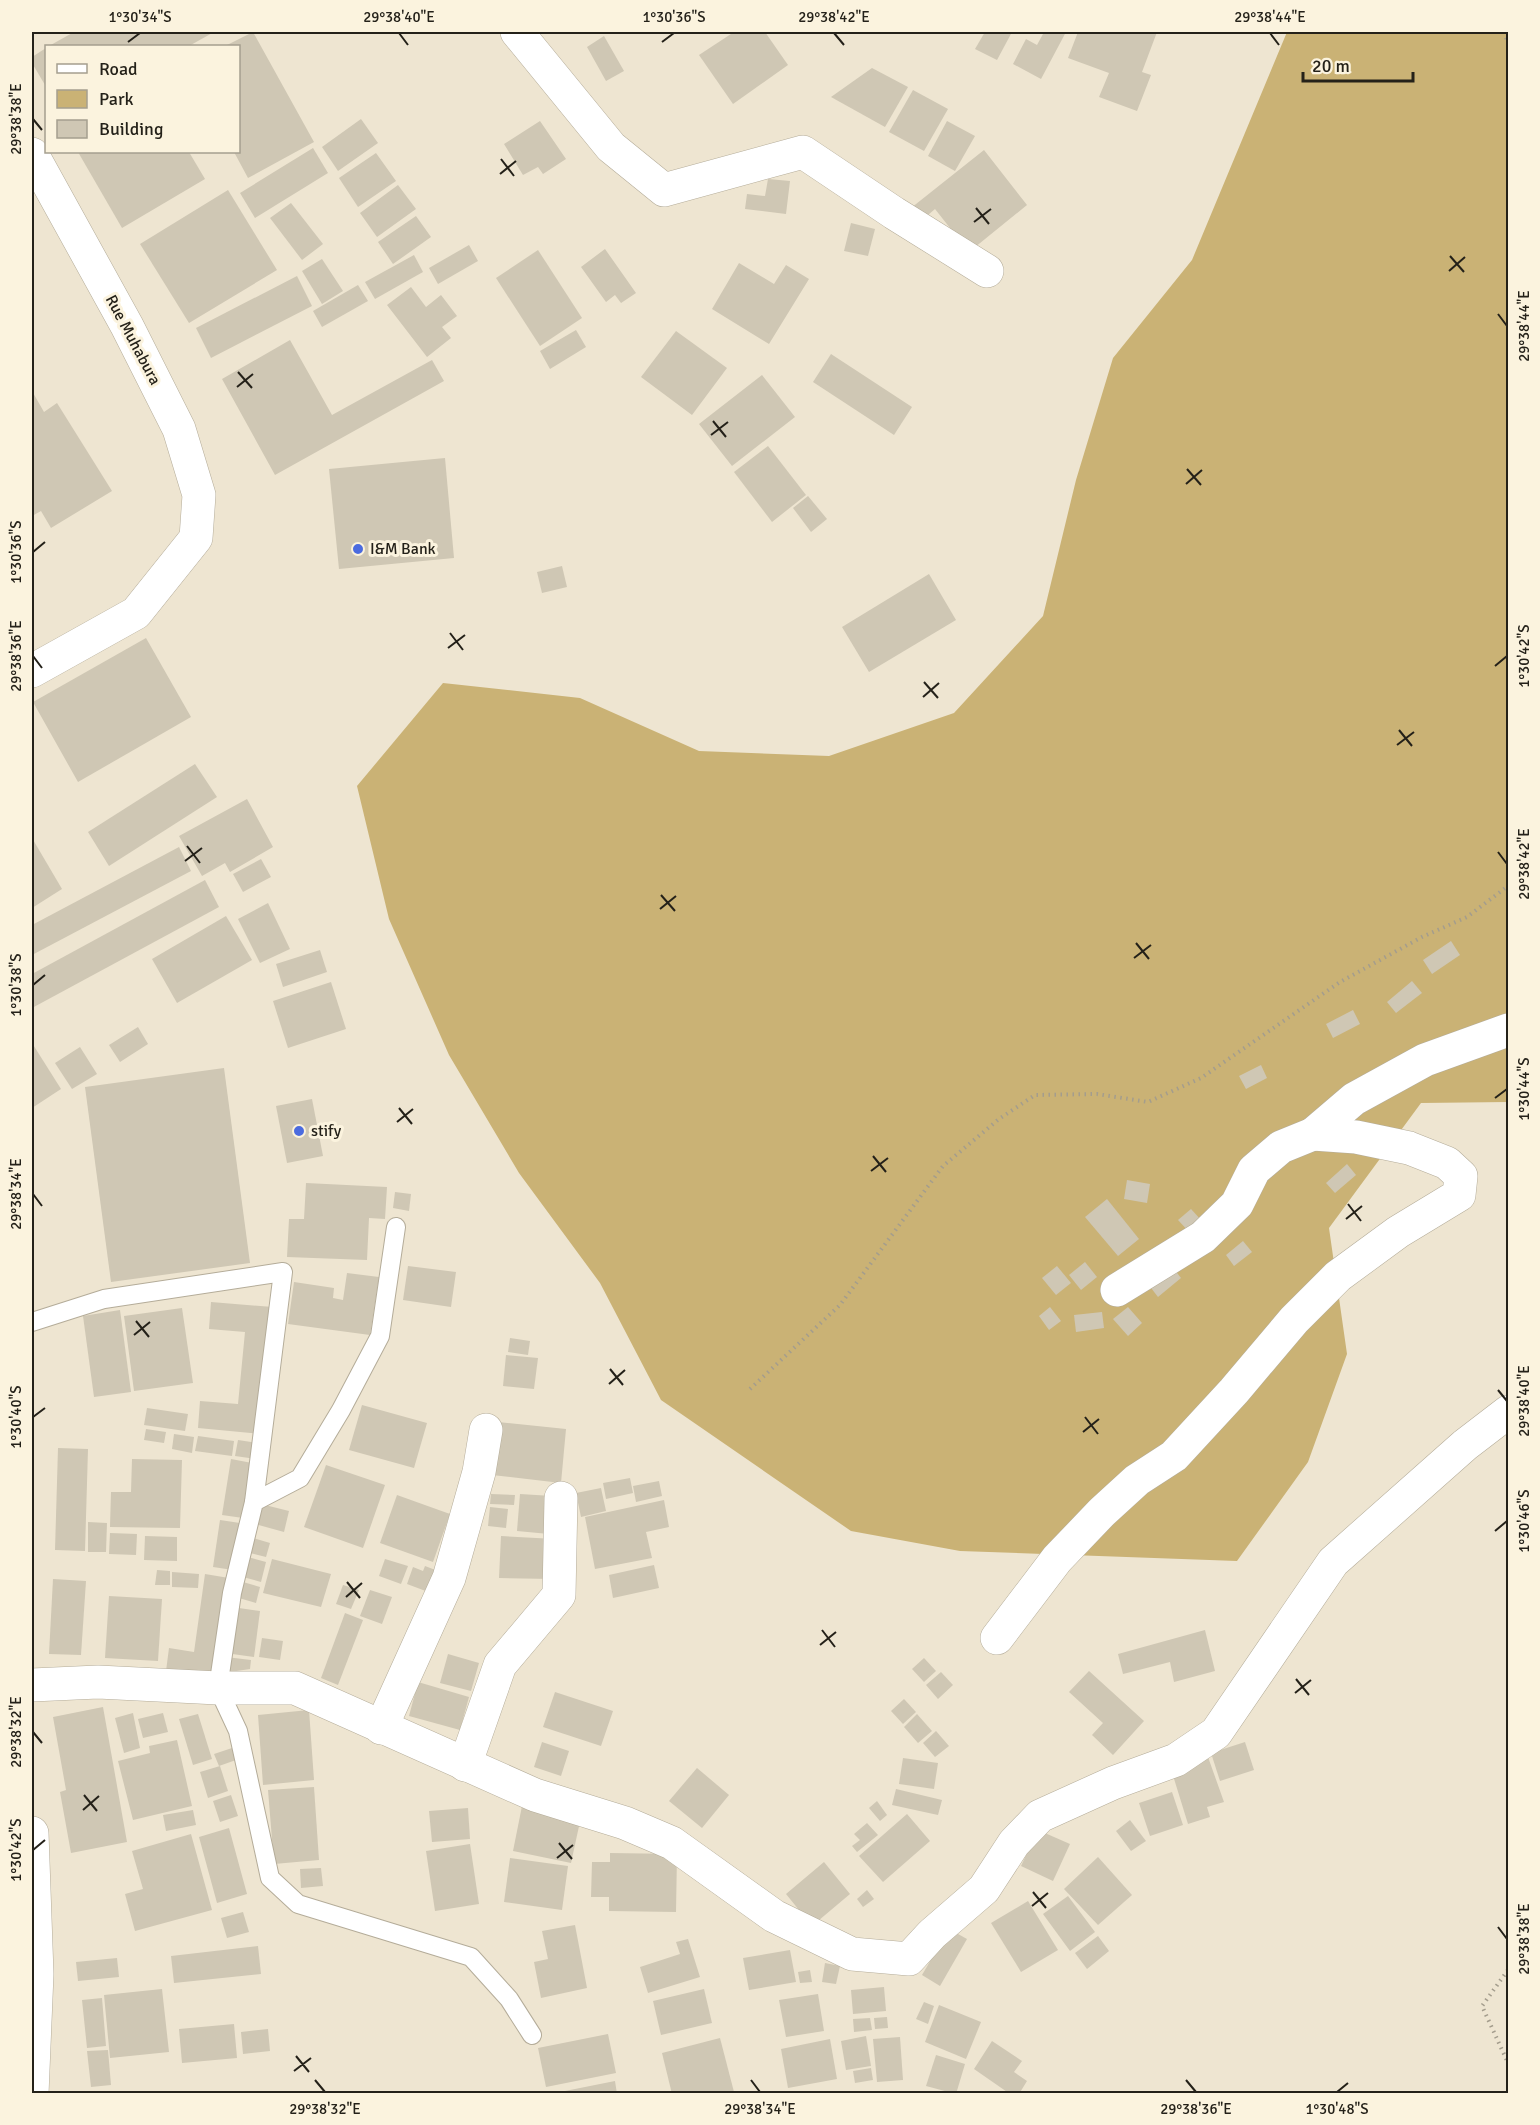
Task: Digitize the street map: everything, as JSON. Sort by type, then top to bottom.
[{"type":"street","points":[[517,32],[611,147],[664,190],[803,152],[894,213],[987,271]]},
{"type":"street","name":"Rue Muhabura","points":[[32,154],[127,326],[179,429],[199,495],[196,538],[136,613],[32,671]]},
{"type":"street","points":[[1117,1290],[1203,1237],[1237,1204],[1254,1170],[1281,1147],[1313,1134],[1354,1099],[1425,1060],[1509,1030]]},
{"type":"street","points":[[997,1638],[1057,1559],[1102,1512],[1137,1480],[1174,1456],[1234,1391],[1294,1320],[1338,1276],[1398,1232],[1460,1195],[1461,1176],[1447,1162],[1409,1148],[1356,1137],[1313,1134]]},
{"type":"street","points":[[32,1685],[98,1682],[218,1688],[296,1688],[465,1766],[535,1795],[626,1823],[672,1843],[774,1916],[852,1954],[909,1959],[932,1934],[984,1889],[1014,1843],[1040,1816],[1113,1783],[1176,1760],[1215,1733],[1333,1562],[1465,1445],[1509,1412]]},
{"type":"street","points":[[381,1728],[449,1578],[479,1472],[486,1430]]},
{"type":"street","points":[[465,1766],[500,1665],[559,1595],[561,1498]]},
{"type":"street","points":[[32,1833],[37,1974],[32,2094]]},
{"type":"lane","points":[[254,1502],[300,1478],[341,1410],[380,1336],[396,1227]]},
{"type":"lane","points":[[32,1322],[104,1299],[283,1272],[254,1502],[232,1593],[218,1688],[238,1731],[270,1878],[298,1904],[471,1957],[509,1999],[532,2035]]},
{"type":"path","points":[[1504,32],[1509,43]]},
{"type":"path","points":[[750,1389],[840,1305],[943,1166],[999,1119],[1035,1095],[1097,1094],[1148,1102],[1201,1078],[1340,982],[1422,937],[1467,917],[1509,886]]},
{"type":"path","points":[[1509,1970],[1482,2006],[1509,2063]]},
{"type":"green space","points":[[1287,32],[1508,32],[1508,1102],[1421,1103],[1329,1228],[1347,1354],[1308,1462],[1237,1561],[960,1551],[851,1531],[661,1400],[600,1283],[519,1173],[449,1055],[389,919],[357,786],[443,683],[580,698],[699,751],[829,756],[954,713],[1043,616],[1076,480],[1113,358],[1192,260]]},
{"type":"building","points":[[74,32],[214,32],[191,45],[51,45]]},
{"type":"building","points":[[253,32],[314,142],[248,178],[235,153],[240,153],[240,45],[227,45]]},
{"type":"building","points":[[734,32],[765,32],[788,65],[733,104],[699,55]]},
{"type":"building","points":[[985,32],[1012,32],[997,60],[975,49]]},
{"type":"building","points":[[1040,32],[1066,32],[1041,79],[1013,64],[1026,39],[1037,45],[1043,34]]},
{"type":"building","points":[[1078,32],[1157,32],[1142,72],[1151,75],[1137,111],[1099,97],[1109,73],[1068,58]]},
{"type":"building","points":[[604,36],[624,71],[606,81],[587,47]]},
{"type":"building","points":[[45,49],[45,85],[32,63],[32,57]]},
{"type":"building","points":[[872,68],[908,87],[885,127],[831,97]]},
{"type":"building","points":[[913,90],[948,109],[924,151],[889,132]]},
{"type":"building","points":[[361,119],[378,143],[338,171],[322,147]]},
{"type":"building","points":[[540,121],[566,159],[543,174],[538,167],[523,175],[504,144]]},
{"type":"building","points":[[947,121],[975,136],[955,171],[928,156]]},
{"type":"building","points":[[313,148],[328,173],[255,218],[240,193]]},
{"type":"building","points":[[984,150],[1027,205],[969,252],[935,209],[921,221],[911,208]]},
{"type":"building","points":[[79,153],[190,153],[205,179],[122,228]]},
{"type":"building","points":[[376,153],[396,181],[358,207],[339,178]]},
{"type":"building","points":[[768,179],[790,181],[786,214],[745,209],[747,194],[765,196]]},
{"type":"building","points":[[398,185],[416,209],[377,237],[360,213]]},
{"type":"building","points":[[228,190],[277,270],[189,323],[140,244]]},
{"type":"building","points":[[291,203],[323,244],[302,260],[270,218]]},
{"type":"building","points":[[416,216],[431,237],[393,264],[378,242]]},
{"type":"building","points":[[851,223],[875,229],[868,256],[844,251]]},
{"type":"building","points":[[469,245],[478,261],[438,284],[429,268]]},
{"type":"building","points":[[605,249],[636,293],[621,303],[615,295],[606,302],[581,267]]},
{"type":"building","points":[[538,250],[582,318],[540,346],[496,278]]},
{"type":"building","points":[[414,255],[423,272],[375,299],[365,282]]},
{"type":"building","points":[[322,259],[343,291],[322,304],[302,271]]},
{"type":"building","points":[[739,263],[774,284],[786,265],[809,279],[769,344],[712,309]]},
{"type":"building","points":[[297,276],[312,306],[211,358],[196,328]]},
{"type":"building","points":[[358,285],[368,301],[322,327],[313,311]]},
{"type":"building","points":[[411,287],[426,307],[441,295],[457,316],[442,327],[451,338],[427,357],[387,305]]},
{"type":"building","points":[[576,330],[586,347],[550,369],[540,351]]},
{"type":"building","points":[[676,331],[727,368],[692,415],[641,377]]},
{"type":"building","points":[[290,340],[332,415],[432,360],[444,381],[275,475],[222,379]]},
{"type":"building","points":[[831,354],[912,407],[894,435],[813,382]]},
{"type":"building","points":[[762,375],[795,417],[732,466],[699,424]]},
{"type":"building","points":[[32,391],[44,412],[57,403],[112,491],[51,528],[41,511],[32,516]]},
{"type":"building","points":[[768,446],[806,495],[772,522],[734,472]]},
{"type":"building","points":[[445,458],[454,558],[339,569],[329,469]]},
{"type":"building","points":[[808,496],[827,519],[811,532],[793,508]]},
{"type":"building","points":[[562,566],[567,587],[542,593],[537,572]]},
{"type":"building","points":[[929,574],[956,620],[869,672],[842,627]]},
{"type":"building","points":[[146,638],[191,717],[78,782],[33,702]]},
{"type":"building","points":[[195,764],[217,797],[109,866],[88,832]]},
{"type":"building","points":[[247,799],[273,847],[230,872],[225,863],[202,876],[179,836]]},
{"type":"building","points":[[32,838],[62,889],[32,908]]},
{"type":"building","points":[[179,847],[191,871],[32,955],[32,925]]},
{"type":"building","points":[[261,859],[271,877],[243,892],[233,874]]},
{"type":"building","points":[[205,880],[219,907],[32,1008],[32,974]]},
{"type":"building","points":[[268,903],[290,949],[260,963],[238,919]]},
{"type":"building","points":[[226,916],[252,960],[177,1003],[152,959]]},
{"type":"building","points":[[1451,941],[1460,955],[1432,974],[1423,960]]},
{"type":"building","points":[[320,950],[327,972],[283,987],[276,964]]},
{"type":"building","points":[[1412,981],[1422,993],[1396,1013],[1387,1002]]},
{"type":"building","points":[[331,982],[346,1029],[288,1048],[273,1001]]},
{"type":"building","points":[[1353,1010],[1360,1024],[1333,1038],[1326,1024]]},
{"type":"building","points":[[138,1027],[148,1044],[120,1062],[109,1045]]},
{"type":"building","points":[[32,1043],[61,1089],[32,1108]]},
{"type":"building","points":[[80,1047],[97,1074],[72,1089],[55,1063]]},
{"type":"building","points":[[1261,1065],[1267,1078],[1246,1089],[1239,1076]]},
{"type":"building","points":[[224,1068],[250,1263],[111,1282],[85,1087]]},
{"type":"building","name":"stify","points":[[312,1099],[323,1156],[287,1163],[276,1106]]},
{"type":"building","points":[[1347,1164],[1356,1175],[1335,1193],[1326,1183]]},
{"type":"building","points":[[1127,1180],[1150,1184],[1147,1203],[1124,1199]]},
{"type":"building","points":[[306,1183],[387,1187],[385,1219],[369,1218],[367,1260],[287,1257],[289,1219],[304,1219]]},
{"type":"building","points":[[395,1192],[411,1194],[409,1211],[393,1208]]},
{"type":"building","points":[[1107,1199],[1139,1239],[1118,1256],[1085,1217]]},
{"type":"building","points":[[1191,1209],[1202,1221],[1190,1233],[1178,1220]]},
{"type":"building","points":[[1243,1241],[1252,1252],[1234,1266],[1226,1255]]},
{"type":"building","points":[[1085,1262],[1097,1277],[1081,1290],[1069,1275]]},
{"type":"building","points":[[1171,1265],[1181,1278],[1158,1297],[1148,1284]]},
{"type":"building","points":[[408,1266],[456,1272],[451,1307],[403,1300]]},
{"type":"building","points":[[1057,1266],[1071,1283],[1056,1295],[1042,1278]]},
{"type":"building","points":[[347,1273],[379,1277],[370,1335],[288,1324],[294,1282],[334,1288],[333,1298],[343,1300]]},
{"type":"building","points":[[211,1302],[273,1307],[262,1434],[198,1428],[200,1401],[238,1404],[245,1332],[209,1329]]},
{"type":"building","points":[[1050,1307],[1061,1321],[1049,1330],[1039,1316]]},
{"type":"building","points":[[1128,1307],[1142,1323],[1128,1336],[1113,1319]]},
{"type":"building","points":[[182,1308],[193,1383],[134,1391],[124,1316]]},
{"type":"building","points":[[120,1310],[131,1392],[94,1397],[83,1316]]},
{"type":"building","points":[[1102,1312],[1104,1328],[1076,1332],[1074,1315]]},
{"type":"building","points":[[510,1338],[530,1341],[528,1355],[508,1352]]},
{"type":"building","points":[[506,1355],[538,1358],[534,1389],[503,1386]]},
{"type":"building","points":[[362,1405],[427,1423],[414,1468],[349,1450]]},
{"type":"building","points":[[147,1408],[188,1414],[185,1431],[144,1425]]},
{"type":"building","points":[[498,1422],[566,1429],[561,1483],[492,1475]]},
{"type":"building","points":[[146,1429],[166,1432],[164,1443],[144,1440]]},
{"type":"building","points":[[174,1434],[194,1437],[192,1453],[172,1449]]},
{"type":"building","points":[[198,1436],[234,1441],[232,1456],[195,1451]]},
{"type":"building","points":[[238,1440],[258,1443],[256,1459],[235,1456]]},
{"type":"building","points":[[58,1448],[88,1449],[85,1551],[55,1550]]},
{"type":"building","points":[[132,1459],[182,1460],[180,1528],[110,1527],[111,1492],[131,1492]]},
{"type":"building","points":[[231,1459],[252,1463],[243,1518],[222,1515]]},
{"type":"building","points":[[326,1465],[385,1485],[363,1548],[304,1527]]},
{"type":"building","points":[[630,1478],[633,1493],[606,1499],[603,1483]]},
{"type":"building","points":[[659,1481],[662,1496],[636,1502],[633,1486]]},
{"type":"building","points":[[601,1488],[606,1511],[581,1517],[576,1493]]},
{"type":"building","points":[[491,1494],[515,1495],[514,1505],[490,1504]]},
{"type":"building","points":[[520,1494],[552,1496],[549,1534],[517,1531]]},
{"type":"building","points":[[397,1495],[450,1514],[433,1562],[380,1543]]},
{"type":"building","points":[[664,1500],[669,1527],[646,1532],[652,1558],[595,1569],[585,1517]]},
{"type":"building","points":[[261,1504],[289,1511],[284,1532],[255,1524]]},
{"type":"building","points":[[490,1507],[508,1509],[506,1528],[488,1526]]},
{"type":"building","points":[[220,1520],[240,1523],[233,1570],[213,1567]]},
{"type":"building","points":[[88,1522],[107,1523],[106,1552],[88,1552]]},
{"type":"building","points":[[110,1533],[137,1534],[136,1555],[109,1554]]},
{"type":"building","points":[[145,1536],[177,1537],[177,1561],[144,1560]]},
{"type":"building","points":[[501,1536],[555,1539],[553,1579],[499,1578]]},
{"type":"building","points":[[253,1538],[270,1543],[266,1557],[250,1553]]},
{"type":"building","points":[[248,1557],[266,1562],[261,1582],[243,1577]]},
{"type":"building","points":[[272,1559],[331,1574],[321,1607],[263,1593]]},
{"type":"building","points":[[385,1559],[408,1566],[401,1584],[379,1576]]},
{"type":"building","points":[[654,1565],[659,1588],[613,1598],[609,1575]]},
{"type":"building","points":[[425,1566],[438,1571],[431,1593],[407,1584],[413,1567],[423,1571]]},
{"type":"building","points":[[157,1570],[170,1571],[170,1585],[155,1585]]},
{"type":"building","points":[[172,1572],[199,1574],[198,1588],[172,1587]]},
{"type":"building","points":[[205,1574],[229,1578],[214,1678],[166,1671],[169,1648],[194,1652]]},
{"type":"building","points":[[53,1579],[86,1581],[81,1655],[49,1654]]},
{"type":"building","points":[[243,1582],[260,1587],[256,1603],[239,1598]]},
{"type":"building","points":[[343,1585],[359,1590],[351,1609],[336,1604]]},
{"type":"building","points":[[370,1590],[392,1597],[382,1624],[360,1616]]},
{"type":"building","points":[[109,1596],[162,1599],[158,1661],[105,1658]]},
{"type":"building","points":[[232,1607],[260,1611],[254,1657],[225,1653]]},
{"type":"building","points":[[345,1613],[363,1620],[338,1685],[321,1678]]},
{"type":"building","points":[[1205,1630],[1215,1671],[1174,1682],[1170,1662],[1123,1674],[1118,1654]]},
{"type":"building","points":[[262,1638],[283,1641],[280,1660],[259,1657]]},
{"type":"building","points":[[448,1654],[479,1663],[471,1691],[440,1683]]},
{"type":"building","points":[[226,1657],[251,1660],[250,1669],[223,1673]]},
{"type":"building","points":[[924,1658],[936,1671],[924,1682],[912,1669]]},
{"type":"building","points":[[1089,1671],[1144,1721],[1113,1755],[1092,1735],[1103,1723],[1069,1692]]},
{"type":"building","points":[[941,1672],[953,1685],[938,1699],[926,1685]]},
{"type":"building","points":[[418,1682],[469,1697],[460,1730],[409,1716]]},
{"type":"building","points":[[555,1692],[613,1711],[601,1746],[543,1727]]},
{"type":"building","points":[[904,1699],[916,1712],[903,1724],[891,1711]]},
{"type":"building","points":[[103,1707],[127,1842],[71,1853],[60,1792],[66,1790],[53,1717]]},
{"type":"building","points":[[309,1710],[314,1780],[263,1785],[258,1715]]},
{"type":"building","points":[[133,1713],[140,1748],[124,1753],[115,1718]]},
{"type":"building","points":[[163,1713],[168,1732],[143,1738],[138,1719]]},
{"type":"building","points":[[198,1714],[212,1759],[193,1765],[179,1719]]},
{"type":"building","points":[[917,1714],[932,1731],[918,1743],[904,1727]]},
{"type":"building","points":[[936,1731],[949,1746],[935,1757],[923,1743]]},
{"type":"building","points":[[177,1740],[192,1806],[133,1820],[118,1761],[150,1753],[149,1746]]},
{"type":"building","points":[[542,1742],[569,1751],[561,1776],[534,1767]]},
{"type":"building","points":[[1245,1742],[1254,1770],[1220,1781],[1211,1753]]},
{"type":"building","points":[[232,1748],[236,1760],[219,1766],[214,1754]]},
{"type":"building","points":[[1208,1757],[1224,1802],[1207,1807],[1210,1817],[1188,1824],[1171,1769]]},
{"type":"building","points":[[903,1758],[938,1763],[934,1789],[899,1784]]},
{"type":"building","points":[[220,1766],[228,1791],[208,1798],[200,1772]]},
{"type":"building","points":[[697,1768],[729,1795],[702,1828],[669,1801]]},
{"type":"building","points":[[314,1787],[319,1860],[274,1864],[268,1790]]},
{"type":"building","points":[[896,1789],[942,1800],[938,1815],[892,1805]]},
{"type":"building","points":[[1172,1792],[1183,1825],[1150,1836],[1139,1803]]},
{"type":"building","points":[[231,1795],[238,1816],[220,1822],[213,1801]]},
{"type":"building","points":[[877,1801],[887,1815],[880,1821],[869,1808]]},
{"type":"building","points":[[522,1806],[581,1817],[571,1863],[513,1851]]},
{"type":"building","points":[[468,1808],[470,1839],[432,1842],[429,1811]]},
{"type":"building","points":[[193,1810],[196,1825],[166,1831],[163,1815]]},
{"type":"building","points":[[907,1814],[930,1841],[883,1882],[859,1856]]},
{"type":"building","points":[[1130,1820],[1146,1841],[1131,1851],[1116,1831]]},
{"type":"building","points":[[867,1823],[878,1835],[857,1852],[852,1846],[860,1840],[854,1834]]},
{"type":"building","points":[[229,1828],[247,1894],[217,1903],[199,1837]]},
{"type":"building","points":[[1038,1830],[1070,1844],[1053,1881],[1021,1866]]},
{"type":"building","points":[[191,1834],[212,1910],[135,1931],[125,1894],[143,1889],[132,1851]]},
{"type":"building","points":[[470,1844],[479,1904],[435,1911],[426,1851]]},
{"type":"building","points":[[610,1853],[677,1854],[676,1912],[609,1911],[609,1897],[591,1897],[592,1862],[610,1862]]},
{"type":"building","points":[[1098,1857],[1132,1895],[1098,1925],[1064,1889]]},
{"type":"building","points":[[510,1858],[568,1866],[562,1910],[504,1902]]},
{"type":"building","points":[[824,1862],[850,1894],[812,1926],[786,1894]]},
{"type":"building","points":[[321,1868],[323,1886],[301,1888],[300,1869]]},
{"type":"building","points":[[867,1890],[874,1899],[863,1907],[857,1899]]},
{"type":"building","points":[[1068,1896],[1095,1932],[1070,1951],[1043,1914]]},
{"type":"building","points":[[1028,1901],[1058,1950],[1021,1972],[991,1923]]},
{"type":"building","points":[[243,1912],[249,1932],[227,1938],[221,1918]]},
{"type":"building","points":[[575,1925],[587,1988],[541,1998],[534,1962],[548,1959],[542,1931]]},
{"type":"building","points":[[949,1929],[967,1939],[940,1986],[922,1975]]},
{"type":"building","points":[[1098,1936],[1109,1951],[1087,1969],[1075,1953]]},
{"type":"building","points":[[688,1939],[700,1977],[648,1993],[640,1967],[680,1954],[676,1942]]},
{"type":"building","points":[[258,1946],[261,1974],[174,1983],[171,1956]]},
{"type":"building","points":[[790,1950],[796,1982],[749,1990],[743,1958]]},
{"type":"building","points":[[117,1958],[119,1977],[78,1981],[76,1962]]},
{"type":"building","points":[[825,1963],[840,1966],[836,1984],[822,1982]]},
{"type":"building","points":[[810,1970],[812,1982],[800,1983],[798,1972]]},
{"type":"building","points":[[884,1987],[886,2011],[853,2014],[851,1990]]},
{"type":"building","points":[[162,1989],[169,2052],[110,2058],[104,1995]]},
{"type":"building","points":[[704,1989],[712,2023],[661,2035],[653,2001]]},
{"type":"building","points":[[818,1994],[824,2031],[786,2037],[779,2000]]},
{"type":"building","points":[[102,1998],[106,2046],[87,2048],[82,2000]]},
{"type":"building","points":[[924,2002],[934,2006],[928,2024],[916,2019]]},
{"type":"building","points":[[939,2005],[981,2022],[966,2059],[925,2042]]},
{"type":"building","points":[[887,2017],[888,2028],[875,2029],[874,2018]]},
{"type":"building","points":[[870,2018],[872,2030],[854,2032],[853,2019]]},
{"type":"building","points":[[234,2024],[237,2058],[182,2063],[179,2029]]},
{"type":"building","points":[[268,2029],[270,2051],[243,2054],[241,2032]]},
{"type":"building","points":[[608,2034],[616,2073],[546,2087],[538,2048]]},
{"type":"building","points":[[866,2036],[871,2066],[846,2070],[841,2041]]},
{"type":"building","points":[[900,2037],[903,2080],[877,2082],[873,2039]]},
{"type":"building","points":[[720,2038],[734,2092],[672,2094],[662,2053]]},
{"type":"building","points":[[830,2039],[837,2079],[788,2088],[781,2049]]},
{"type":"building","points":[[992,2041],[1022,2061],[1014,2072],[1027,2081],[1019,2094],[1010,2094],[974,2069]]},
{"type":"building","points":[[108,2050],[111,2085],[91,2087],[87,2051]]},
{"type":"building","points":[[936,2055],[965,2064],[956,2094],[926,2086]]},
{"type":"building","points":[[871,2068],[873,2080],[855,2083],[853,2071]]},
{"type":"building","points":[[615,2081],[617,2094],[560,2094],[560,2092]]},
{"type":"place","name":"I&M Bank","points":[[358,549]]},
{"type":"place","name":"stify","points":[[299,1131]]}]
